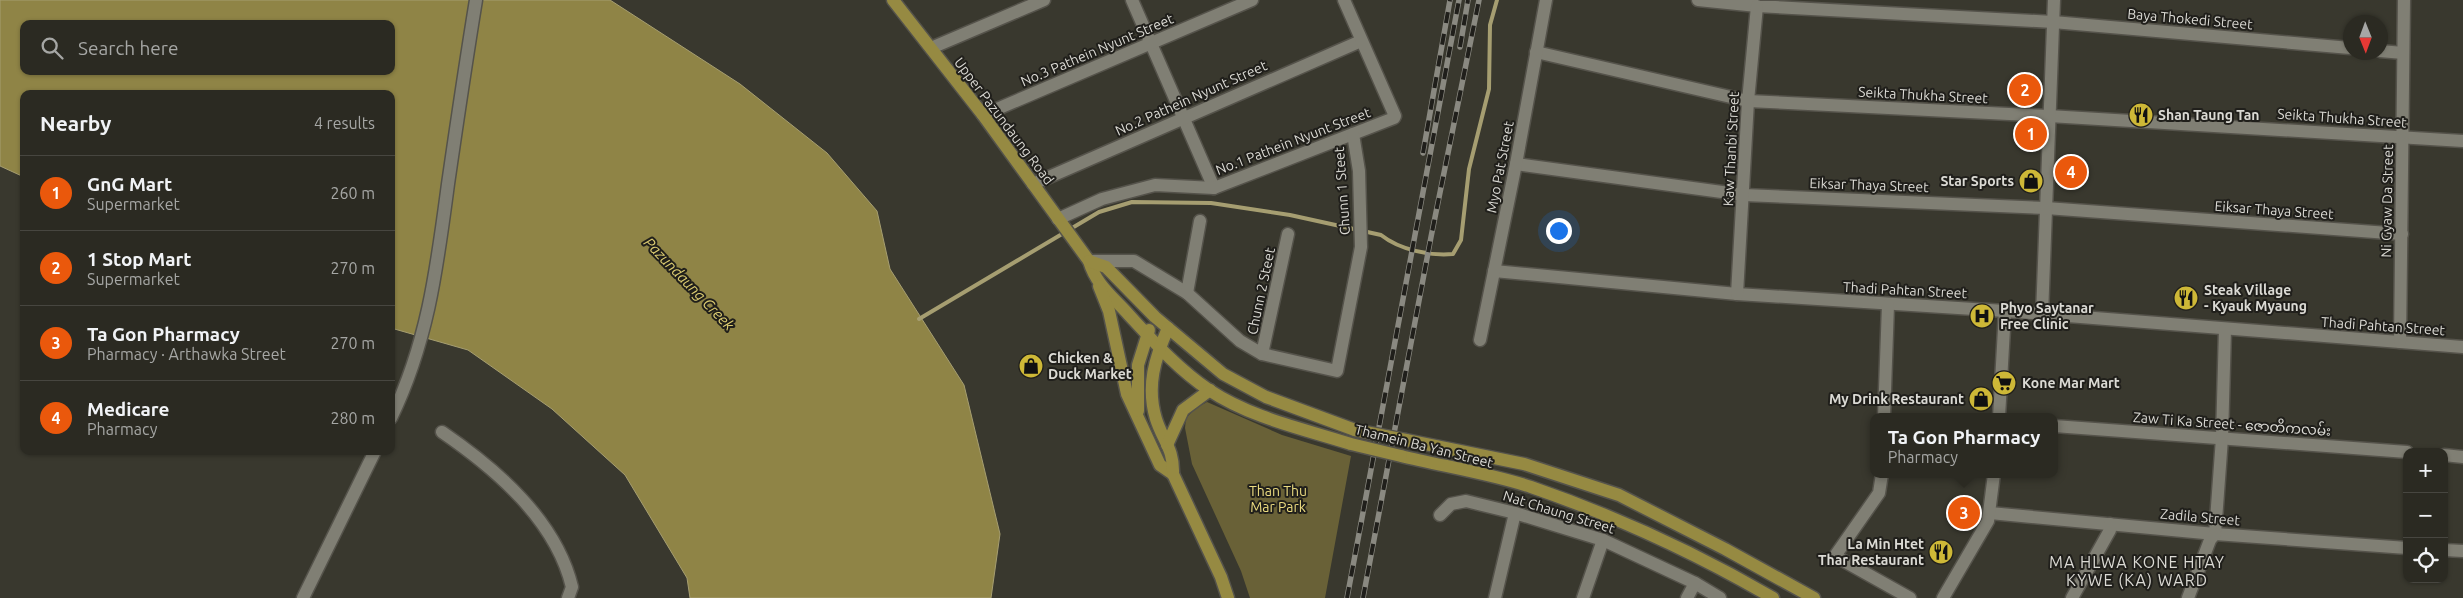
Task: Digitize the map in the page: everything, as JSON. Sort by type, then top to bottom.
[{"type":"main road","name":"Upper Pazundaung Road","points":[[893,0],[983,115],[1089,261],[1109,311],[1126,394],[1138,418]]},
{"type":"main road","name":"Upper Pazundaung Road","points":[[1089,261],[1106,267],[1168,328]]},
{"type":"main road","name":"Thamein Ba Yan Street","points":[[1097,282],[1159,349],[1210,390],[1260,415],[1351,444],[1529,486],[1661,538],[1729,572],[1773,598]]},
{"type":"main road","points":[[1155,317],[1147,334],[1137,379],[1138,418],[1160,465],[1173,474]]},
{"type":"main road","name":"Thamein Ba Yan Street","points":[[1168,328],[1223,374],[1266,397],[1355,430],[1524,464],[1618,495],[1726,549],[1814,598]]},
{"type":"main road","points":[[1168,328],[1155,357],[1153,398],[1156,418],[1174,458],[1173,474],[1221,577],[1228,598]]},
{"type":"main road","points":[[1167,444],[1183,410],[1210,390]]},
{"type":"main road","points":[[1260,415],[1266,397]]},
{"type":"street","points":[[395,409],[413,368],[425,326],[439,252],[476,0]]},
{"type":"street","points":[[931,48],[1044,0]]},
{"type":"street","points":[[1132,0],[1214,188]]},
{"type":"street","name":"No.3 Pathein Nyunt Street","points":[[983,115],[1252,0]]},
{"type":"street","points":[[1344,0],[1362,41]]},
{"type":"street","name":"Myo Pat Street","points":[[1480,340],[1516,164],[1546,0]]},
{"type":"street","name":"Baya Thokedi Street","points":[[1698,0],[1757,6],[1824,4],[2343,47]]},
{"type":"street","points":[[2042,315],[2054,0]]},
{"type":"street","name":"Ni Gyaw Da Street","points":[[2400,342],[2404,0]]},
{"type":"street","name":"Kaw Thanbi Street","points":[[1737,294],[1748,101],[1757,6]]},
{"type":"street","name":"No.2 Pathein Nyunt Street","points":[[1033,184],[1362,41]]},
{"type":"street","name":"No.1 Pathein Nyunt Street","points":[[1058,219],[1102,198],[1156,186],[1214,188],[1395,117],[1362,41]]},
{"type":"street","name":"Seikta Thukha Street","points":[[1536,52],[1748,101],[2049,116],[2463,141]]},
{"type":"street","points":[[2388,52],[2404,53]]},
{"type":"street","name":"Chunn 1 Steet","points":[[1262,354],[1337,371],[1361,246],[1359,170],[1353,134]]},
{"type":"street","name":"Eiksar Thaya Street","points":[[1516,164],[1744,195],[2046,208],[2402,234]]},
{"type":"street","points":[[1187,293],[1200,221]]},
{"type":"street","name":"Chunn 2 Steet","points":[[1262,354],[1288,234]]},
{"type":"street","points":[[1089,261],[1134,261],[1187,293],[1240,341],[1262,354]]},
{"type":"street","name":"Thadi Pahtan Street","points":[[1494,271],[1737,294],[2005,311],[2463,347]]},
{"type":"street","points":[[1884,413],[1888,305]]},
{"type":"street","points":[[1999,413],[2005,311]]},
{"type":"street","points":[[2188,598],[2210,540],[2215,534],[2222,438],[2225,329]]},
{"type":"street","name":"Zaw Ti Ka Street - ဇောတိကလမ်း","points":[[2058,426],[2403,452]]},
{"type":"street","points":[[442,432],[510,484],[557,546],[572,587],[568,598]]},
{"type":"street","points":[[303,598],[373,455]]},
{"type":"street","points":[[2448,455],[2463,457]]},
{"type":"street","points":[[1881,478],[1879,493],[1835,556],[1910,598]]},
{"type":"street","points":[[1943,598],[1990,513],[1994,478]]},
{"type":"street","name":"Nat Chaung Street","points":[[1440,515],[1451,504],[1466,501],[1515,513],[1603,540],[1695,583],[1720,598]]},
{"type":"street","points":[[1495,598],[1515,513]]},
{"type":"street","name":"Zadila Street","points":[[1990,513],[2215,534],[2403,548]]},
{"type":"street","points":[[2072,598],[2110,530],[2110,524]]},
{"type":"street","points":[[1583,598],[1603,540]]},
{"type":"street","points":[[2448,550],[2463,551]]},
{"type":"street","points":[[1687,598],[1695,583]]},
{"type":"green space","name":"Than Thu Mar Park","points":[[1207,402],[1282,435],[1351,456],[1325,598],[1250,598],[1241,571],[1192,464],[1185,428],[1186,418],[1196,408]]},
{"type":"water","name":"Pazundaung Creek","points":[[0,0],[610,0],[740,84],[827,153],[877,211],[890,269],[964,385],[1000,534],[991,598],[690,598],[687,578],[625,475],[552,409],[468,350],[395,329],[395,90],[20,90],[20,175],[0,166]]},
{"type":"waterway","points":[[919,319],[1099,212],[1132,202],[1211,203],[1290,215],[1381,235],[1397,245],[1416,251],[1453,254],[1461,240],[1469,169],[1489,89],[1490,25],[1497,0]]},
{"type":"railway","points":[[1423,153],[1450,0]]},
{"type":"railway","points":[[1347,598],[1459,0]]},
{"type":"railway","points":[[1460,47],[1468,0]]},
{"type":"railway","points":[[1363,598],[1431,237],[1479,0]]},
{"type":"place","name":"1 Stop Mart","points":[[2025,90]]},
{"type":"place","name":"Shan Taung Tan","points":[[2141,115]]},
{"type":"place","name":"GnG Mart","points":[[2031,134]]},
{"type":"place","name":"Medicare","points":[[2071,172]]},
{"type":"place","name":"Star Sports","points":[[2031,181]]},
{"type":"place","name":"Steak Village - Kyauk Myaung","points":[[2186,298]]},
{"type":"place","name":"Phyo Saytanar Free Clinic","points":[[1982,316]]},
{"type":"place","name":"Chicken & Duck Market","points":[[1031,366]]},
{"type":"place","name":"Kone Mar Mart","points":[[2004,383]]},
{"type":"place","name":"My Drink Restaurant","points":[[1981,399]]},
{"type":"place","name":"Ta Gon Pharmacy","points":[[1964,513]]},
{"type":"place","name":"La Min Htet Thar Restaurant","points":[[1941,552]]},
{"type":"district","name":"MA HLWA KONE HTAY KYWE (KA) WARD","points":[[2137,571]]}]
